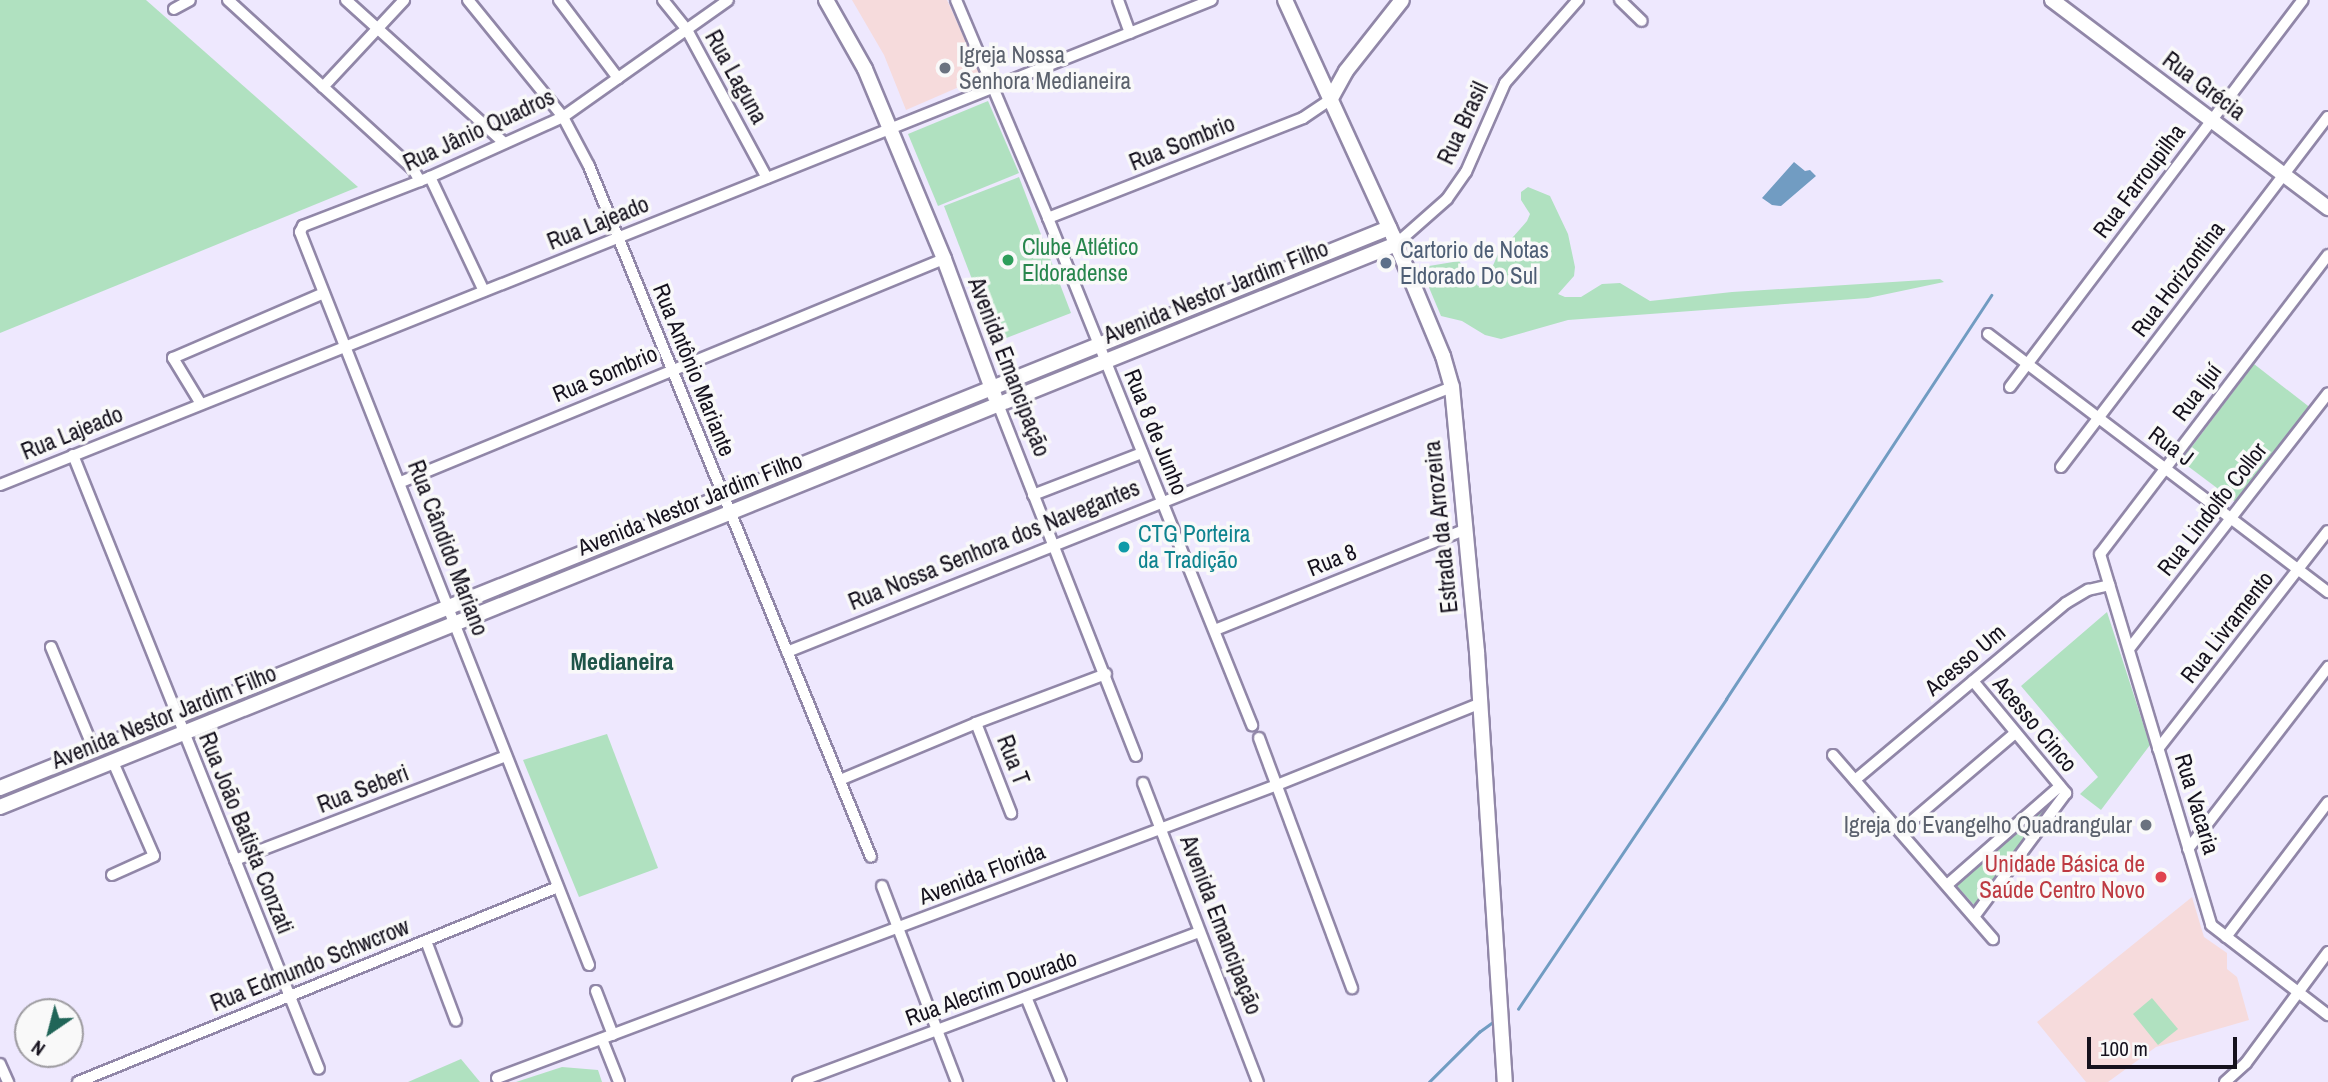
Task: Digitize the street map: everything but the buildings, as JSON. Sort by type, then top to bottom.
[{"type":"main road","name":"Avenida Emancipação","points":[[826,0],[865,69],[944,259],[998,404]]},
{"type":"main road","name":"Estrada da Arrozeira","points":[[1285,0],[1396,244],[1443,356],[1452,387],[1477,652],[1506,1082]]},
{"type":"main road","points":[[1330,100],[1346,71],[1402,0]]},
{"type":"main road","name":"Rua Grécia","points":[[2052,0],[2328,208]]},
{"type":"main road","name":"Avenida Nestor Jardim Filho","points":[[0,788],[1389,228]]},
{"type":"main road","name":"Avenida Nestor Jardim Filho","points":[[0,807],[1396,244]]},
{"type":"main road","points":[[845,447],[852,463]]},
{"type":"main road","points":[[40,771],[48,788]]},
{"type":"street","points":[[174,9],[190,0]]},
{"type":"street","points":[[228,0],[425,179],[484,291]]},
{"type":"street","points":[[346,0],[504,143]]},
{"type":"street","points":[[323,87],[404,0]]},
{"type":"street","name":"Rua Antônio Mariante","points":[[466,0],[563,117],[589,166],[871,857]]},
{"type":"street","points":[[559,0],[618,78]]},
{"type":"street","name":"Rua Laguna","points":[[663,0],[687,30],[767,178]]},
{"type":"street","name":"Rua Jânio Quadros","points":[[382,196],[563,117],[728,0]]},
{"type":"street","name":"Rua 8 de Junho","points":[[956,0],[1048,218],[1252,725]]},
{"type":"street","points":[[1118,0],[1130,33]]},
{"type":"street","name":"Rua Lajeado","points":[[0,485],[1212,0]]},
{"type":"street","name":"Rua Brasil","points":[[1396,244],[1447,199],[1466,172],[1505,83],[1578,0]]},
{"type":"street","points":[[1620,0],[1642,20]]},
{"type":"street","name":"Rua Farroupilha","points":[[2010,387],[2302,0]]},
{"type":"street","name":"Rua Sombrio","points":[[1048,218],[1303,118],[1330,100]]},
{"type":"street","name":"Rua Horizontina","points":[[2061,467],[2328,117]]},
{"type":"street","name":"Rua Cândido Mariano","points":[[382,196],[301,229],[301,239],[401,482],[454,624],[589,965]]},
{"type":"street","points":[[1389,228],[1413,230]]},
{"type":"street","name":"Rua Ijuí","points":[[2101,554],[2328,255]]},
{"type":"street","name":"Rua Sombrio","points":[[401,482],[944,259]]},
{"type":"street","points":[[201,404],[173,358],[324,293]]},
{"type":"street","name":"Rua J","points":[[1988,334],[2328,592]]},
{"type":"street","name":"Rua Nossa Senhora dos Navegantes","points":[[787,652],[1053,543],[1452,387]]},
{"type":"street","name":"Rua Lindolfo Collor","points":[[2129,649],[2328,393]]},
{"type":"street","name":"Avenida Emancipação","points":[[998,404],[1136,756]]},
{"type":"street","points":[[1033,495],[1142,453]]},
{"type":"street","name":"Rua João Batista Conzati","points":[[73,455],[318,1069]]},
{"type":"street","name":"Rua 8","points":[[1215,630],[1464,530]]},
{"type":"street","name":"Rua Livramento","points":[[2158,749],[2328,531]]},
{"type":"street","name":"Rua Vacaria","points":[[2101,554],[2211,925],[2328,1015]]},
{"type":"street","name":"Acesso Um","points":[[1855,780],[2066,603],[2088,590],[2109,585]]},
{"type":"street","points":[[51,647],[94,750]]},
{"type":"street","points":[[2188,849],[2328,667]]},
{"type":"street","points":[[840,780],[976,723],[1106,674]]},
{"type":"street","name":"Acesso Cinco","points":[[1973,681],[2063,790]]},
{"type":"street","name":"Avenida Florida","points":[[497,1078],[1277,785],[1479,704]]},
{"type":"street","name":"Rua T","points":[[976,723],[1011,813]]},
{"type":"street","points":[[1900,831],[2015,733]]},
{"type":"street","points":[[1259,738],[1352,988]]},
{"type":"street","points":[[1833,755],[1993,939]]},
{"type":"street","name":"Rua Seberi","points":[[235,860],[506,756]]},
{"type":"street","points":[[112,875],[154,856],[113,762]]},
{"type":"street","name":"Avenida Emancipação","points":[[1143,783],[1258,1082]]},
{"type":"street","points":[[1947,885],[2063,790]]},
{"type":"street","points":[[1974,917],[2063,790]]},
{"type":"street","points":[[2226,937],[2328,802]]},
{"type":"street","points":[[881,886],[957,1082]]},
{"type":"street","name":"Rua Edmundo Schwcrow","points":[[78,1082],[558,887]]},
{"type":"street","name":"Rua Alecrim Dourado","points":[[798,1082],[1199,932]]},
{"type":"street","points":[[426,941],[456,1021]]},
{"type":"street","points":[[2225,1082],[2246,1063],[2328,952]]},
{"type":"street","points":[[596,990],[619,1082]]},
{"type":"street","points":[[1026,997],[1061,1082]]},
{"type":"street","points":[[0,1064],[8,1082]]},
{"type":"shaded area","points":[[852,0],[947,0],[982,77],[906,110],[884,55]]},
{"type":"shaded area","points":[[2192,897],[2204,937],[2227,953],[2227,969],[2237,977],[2249,1020],[2156,1047],[2108,1082],[2086,1082],[2037,1022]]},
{"type":"green space","points":[[0,0],[146,0],[358,187],[0,333]]},
{"type":"green space","points":[[988,101],[1019,173],[938,206],[908,134]]},
{"type":"green space","name":"Clube Atlético Eldoradense","points":[[1019,177],[1071,313],[996,342],[944,206]]},
{"type":"green space","points":[[1528,187],[1550,196],[1568,234],[1575,267],[1574,276],[1558,294],[1565,297],[1581,297],[1602,284],[1620,283],[1650,301],[1732,292],[1940,279],[1944,282],[1868,298],[1568,320],[1501,339],[1485,335],[1462,321],[1441,316],[1425,278],[1429,266],[1459,261],[1478,286],[1485,284],[1498,254],[1527,221],[1530,214],[1521,200],[1521,192]]},
{"type":"green space","points":[[2254,364],[2312,409],[2237,503],[2181,461]]},
{"type":"green space","points":[[2107,612],[2150,745],[2101,810],[2080,794],[2098,777],[2021,686]]},
{"type":"green space","points":[[607,734],[658,868],[579,897],[523,760]]},
{"type":"green space","points":[[2053,798],[2055,801],[1975,906],[1955,884]]},
{"type":"green space","points":[[2152,998],[2178,1029],[2158,1045],[2133,1014]]},
{"type":"green space","points":[[461,1059],[480,1082],[408,1082]]},
{"type":"green space","points":[[562,1067],[598,1070],[602,1082],[516,1082]]},
{"type":"water","points":[[1794,162],[1816,176],[1781,206],[1772,205],[1762,198]]},
{"type":"waterway","points":[[1518,1009],[1726,699],[1991,295]]},
{"type":"waterway","points":[[1429,1082],[1479,1032],[1493,1022]]},
{"type":"place","name":"Igreja Nossa Senhora Medianeira","points":[[945,68]]},
{"type":"place","name":"Clube Atlético Eldoradense","points":[[1008,260]]},
{"type":"place","name":"Cartorio de Notas Eldorado Do Sul","points":[[1386,263]]},
{"type":"place","name":"CTG Porteira da Tradição","points":[[1124,547]]},
{"type":"place","name":"Igreja do Evangelho Quadrangular","points":[[2146,825]]},
{"type":"place","name":"Unidade Básica de Saúde Centro Novo","points":[[2161,877]]},
{"type":"district","name":"Medianeira","points":[[622,662]]}]
